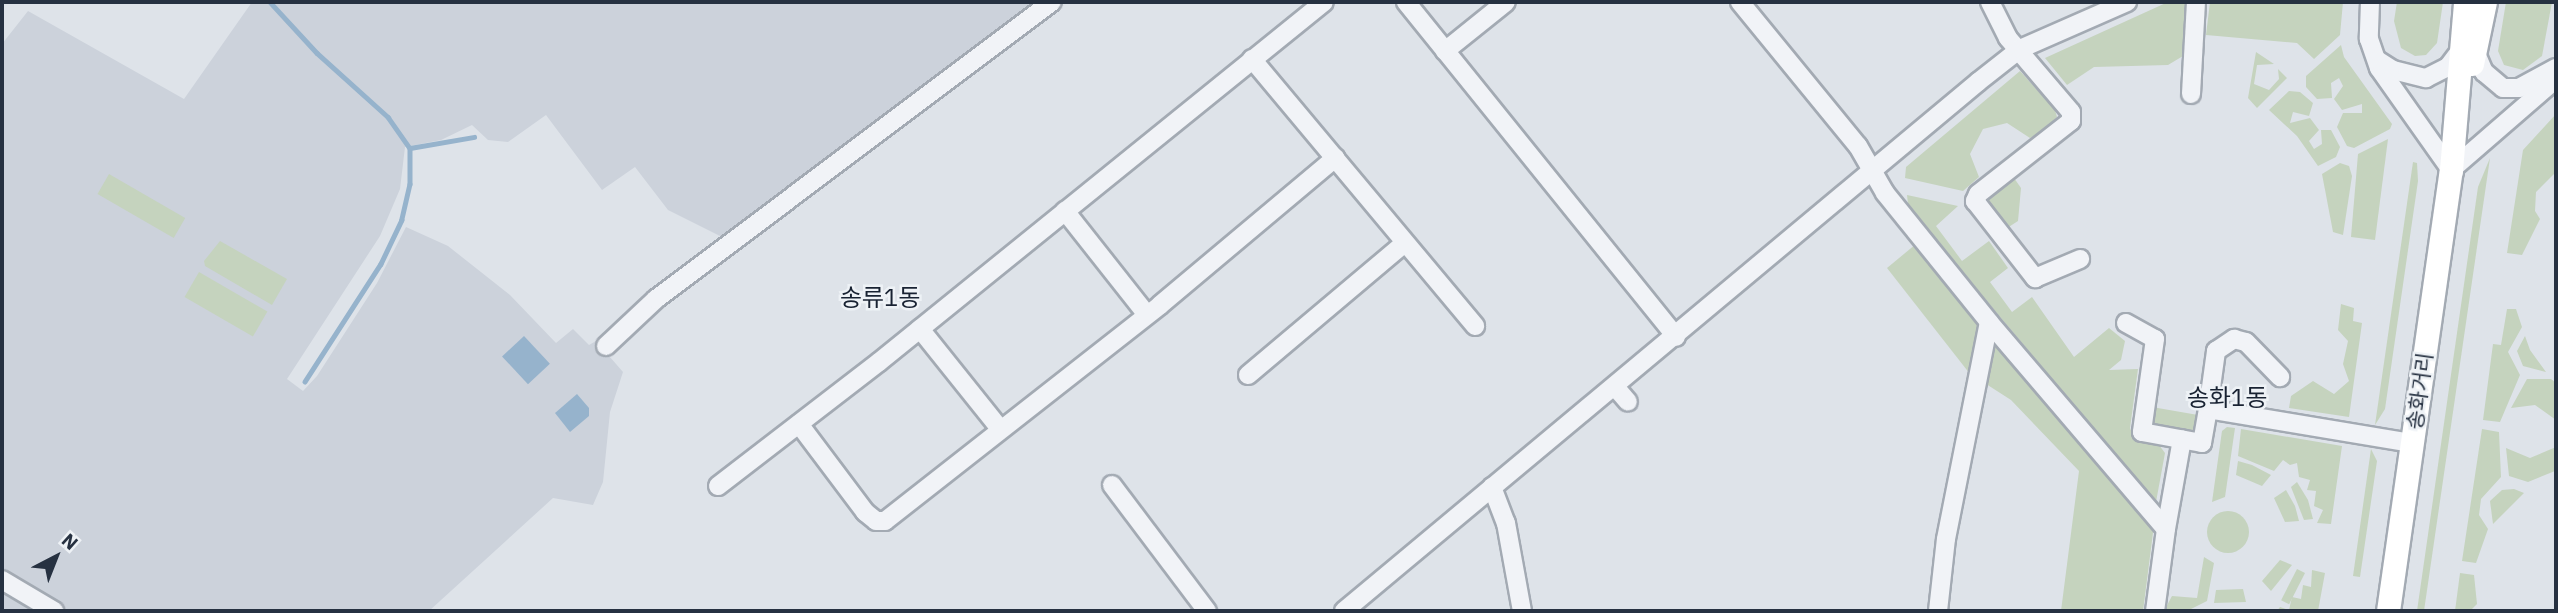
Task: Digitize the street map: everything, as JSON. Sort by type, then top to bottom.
[{"type":"main road","name":"송화거리","points":[[2465,2],[2468,50]]},
{"type":"main road","name":"송화거리","points":[[2388,611],[2468,50],[2485,2]]},
{"type":"street","points":[[606,345],[656,299],[734,235],[1052,2]]},
{"type":"street","points":[[718,486],[920,329],[1324,2]]},
{"type":"street","points":[[1406,2],[1676,337]]},
{"type":"street","points":[[1445,51],[1506,2]]},
{"type":"street","points":[[1740,2],[1858,146],[1874,173],[1989,322],[2166,529]]},
{"type":"street","points":[[1990,2],[2008,38],[2071,112],[2071,121],[1975,201],[2035,278],[2080,259]]},
{"type":"street","points":[[1344,611],[1493,487],[1622,395],[1676,337],[2020,49],[2127,2]]},
{"type":"street","points":[[2190,94],[2196,2]]},
{"type":"street","points":[[2370,2],[2367,22],[2374,58],[2451,170],[2556,79]]},
{"type":"street","points":[[2374,58],[2393,70],[2426,78],[2448,67],[2468,50],[2484,72],[2503,88],[2519,88],[2556,68]]},
{"type":"street","points":[[1252,59],[1475,326]]},
{"type":"street","points":[[799,424],[832,473],[876,521],[885,521],[1147,315],[1335,158]]},
{"type":"street","points":[[1065,211],[1147,315]]},
{"type":"street","points":[[1248,375],[1405,243]]},
{"type":"street","points":[[1938,611],[1946,539],[1989,322]]},
{"type":"street","points":[[2126,323],[2155,339],[2143,432],[2202,443],[2216,351],[2234,339],[2246,342],[2280,377]]},
{"type":"street","points":[[920,329],[999,429]]},
{"type":"street","points":[[2208,409],[2412,443]]},
{"type":"street","points":[[2155,611],[2182,439]]},
{"type":"street","points":[[1112,485],[1207,611]]},
{"type":"street","points":[[1493,487],[1506,523],[1522,611]]},
{"type":"street","points":[[2,580],[54,611]]},
{"type":"shaded area","points":[[252,2],[1040,2],[726,239],[668,210],[635,167],[602,190],[546,115],[508,142],[488,140],[472,125],[441,140],[405,147],[400,189],[380,236],[287,379],[303,391],[317,376],[377,283],[406,227],[448,246],[510,295],[556,343],[573,329],[589,345],[596,341],[623,372],[610,412],[603,482],[593,505],[553,498],[429,611],[2,611],[2,44],[28,11],[184,99]]},
{"type":"green space","points":[[2168,2],[2190,2],[2183,56],[2168,65],[2094,67],[2067,85],[2045,58]]},
{"type":"green space","points":[[2210,2],[2343,2],[2340,35],[2314,59],[2297,43],[2206,35]]},
{"type":"green space","points":[[2397,2],[2443,2],[2437,43],[2426,55],[2415,56],[2401,48],[2394,21]]},
{"type":"green space","points":[[2506,2],[2552,2],[2542,56],[2523,70],[2504,65],[2498,51]]},
{"type":"green space","points":[[2341,45],[2344,57],[2392,124],[2390,129],[2354,148],[2347,146],[2337,127],[2343,113],[2362,113],[2362,104],[2342,110],[2334,99],[2343,86],[2339,78],[2331,83],[2332,98],[2317,99],[2306,87],[2306,76]]},
{"type":"green space","points":[[2256,52],[2274,64],[2257,65],[2254,84],[2269,90],[2279,79],[2278,69],[2287,78],[2257,108],[2248,98]]},
{"type":"green space","points":[[2020,71],[2055,110],[2057,117],[2041,132],[2030,138],[2007,123],[1983,129],[1970,154],[1979,177],[1963,191],[1905,178],[1906,167]]},
{"type":"green space","points":[[2289,91],[2300,92],[2313,103],[2309,116],[2293,112],[2290,123],[2310,118],[2319,130],[2309,141],[2314,149],[2322,144],[2321,130],[2331,130],[2340,147],[2336,157],[2318,166],[2297,136],[2269,110]]},
{"type":"green space","points":[[2556,114],[2556,172],[2536,192],[2535,211],[2540,219],[2522,255],[2507,253],[2523,150]]},
{"type":"green space","points":[[2388,139],[2375,240],[2351,237],[2358,154]]},
{"type":"green space","points":[[2490,158],[2424,611],[2417,611],[2478,187]]},
{"type":"green space","points":[[2413,162],[2417,163],[2418,181],[2385,409],[2375,425]]},
{"type":"green space","points":[[2340,163],[2349,166],[2352,176],[2343,235],[2333,232],[2322,174]]},
{"type":"green space","points":[[109,174],[185,218],[174,238],[98,194]]},
{"type":"green space","points":[[2014,178],[2021,188],[2018,221],[2004,230],[1986,201]]},
{"type":"green space","points":[[1907,195],[1958,206],[1936,226],[1962,261],[1989,241],[2008,268],[1990,282],[2012,312],[2032,297],[2074,357],[2109,328],[2125,341],[2121,360],[2109,370],[2138,369],[2130,428],[2135,440],[2159,445],[2165,453],[2156,502],[1936,241],[1908,204]]},
{"type":"green space","points":[[220,241],[287,279],[272,305],[205,266],[204,261]]},
{"type":"green space","points":[[1916,244],[1977,321],[1980,331],[1970,374],[1887,268]]},
{"type":"green space","points":[[199,272],[267,311],[253,337],[184,297]]},
{"type":"green space","points":[[2341,304],[2354,308],[2353,321],[2362,323],[2349,417],[2289,408],[2291,396],[2313,381],[2334,394],[2349,381],[2343,364],[2348,341],[2338,330]]},
{"type":"green space","points":[[2507,309],[2516,309],[2522,327],[2508,352],[2520,375],[2500,422],[2483,420],[2493,344],[2501,345]]},
{"type":"green space","points":[[2525,336],[2530,350],[2546,372],[2523,366],[2517,351]]},
{"type":"green space","points":[[1994,345],[2154,525],[2143,611],[2061,611],[2079,471],[2011,400],[1983,382]]},
{"type":"green space","points":[[2527,379],[2551,379],[2556,383],[2556,420],[2535,405],[2511,408]]},
{"type":"green space","points":[[2152,407],[2198,415],[2196,428],[2187,433],[2152,425]]},
{"type":"green space","points":[[2227,427],[2235,428],[2225,497],[2212,502],[2222,431]]},
{"type":"green space","points":[[2241,429],[2342,446],[2331,524],[2317,523],[2323,510],[2314,506],[2316,491],[2307,490],[2310,480],[2299,477],[2297,463],[2290,465],[2283,460],[2274,471],[2238,456]]},
{"type":"green space","points":[[2482,429],[2499,432],[2501,477],[2481,499],[2479,515],[2488,529],[2476,563],[2462,561]]},
{"type":"green space","points":[[2556,447],[2555,471],[2528,482],[2509,476],[2506,448],[2530,458]]},
{"type":"green space","points":[[2371,449],[2377,461],[2360,577],[2353,576]]},
{"type":"green space","points":[[2238,461],[2271,475],[2262,486],[2236,475]]},
{"type":"green space","points":[[2297,482],[2308,500],[2313,519],[2304,520],[2291,487]]},
{"type":"green space","points":[[2514,489],[2524,493],[2493,524],[2490,501],[2502,490]]},
{"type":"green space","points":[[2286,490],[2295,506],[2299,521],[2285,522],[2274,498]]},
{"type":"green space","points":[[2228,511],[2243,517],[2249,532],[2243,547],[2228,553],[2213,547],[2207,532],[2213,517]]},
{"type":"green space","points":[[2204,557],[2214,563],[2207,601],[2187,611],[2164,611],[2172,596],[2197,598]]},
{"type":"green space","points":[[2280,560],[2292,565],[2271,591],[2262,581]]},
{"type":"green space","points":[[2297,569],[2305,573],[2289,604],[2281,600]]},
{"type":"green space","points":[[2312,570],[2325,573],[2318,611],[2277,611],[2280,607],[2289,610],[2292,597],[2301,599],[2303,585],[2311,587]]},
{"type":"green space","points":[[2460,573],[2474,575],[2477,604],[2470,611],[2455,611]]},
{"type":"green space","points":[[2243,589],[2246,602],[2214,603],[2216,590]]},
{"type":"water","points":[[524,336],[550,364],[528,384],[502,356]]},
{"type":"water","points":[[577,394],[589,408],[589,416],[570,432],[555,413]]},
{"type":"waterway","points":[[270,2],[317,53],[388,117],[410,148],[410,184],[402,220],[381,264],[305,382]]},
{"type":"waterway","points":[[410,148],[474,137]]},
{"type":"district","name":"송류1동","points":[[880,298]]},
{"type":"district","name":"송화1동","points":[[2227,398]]}]
